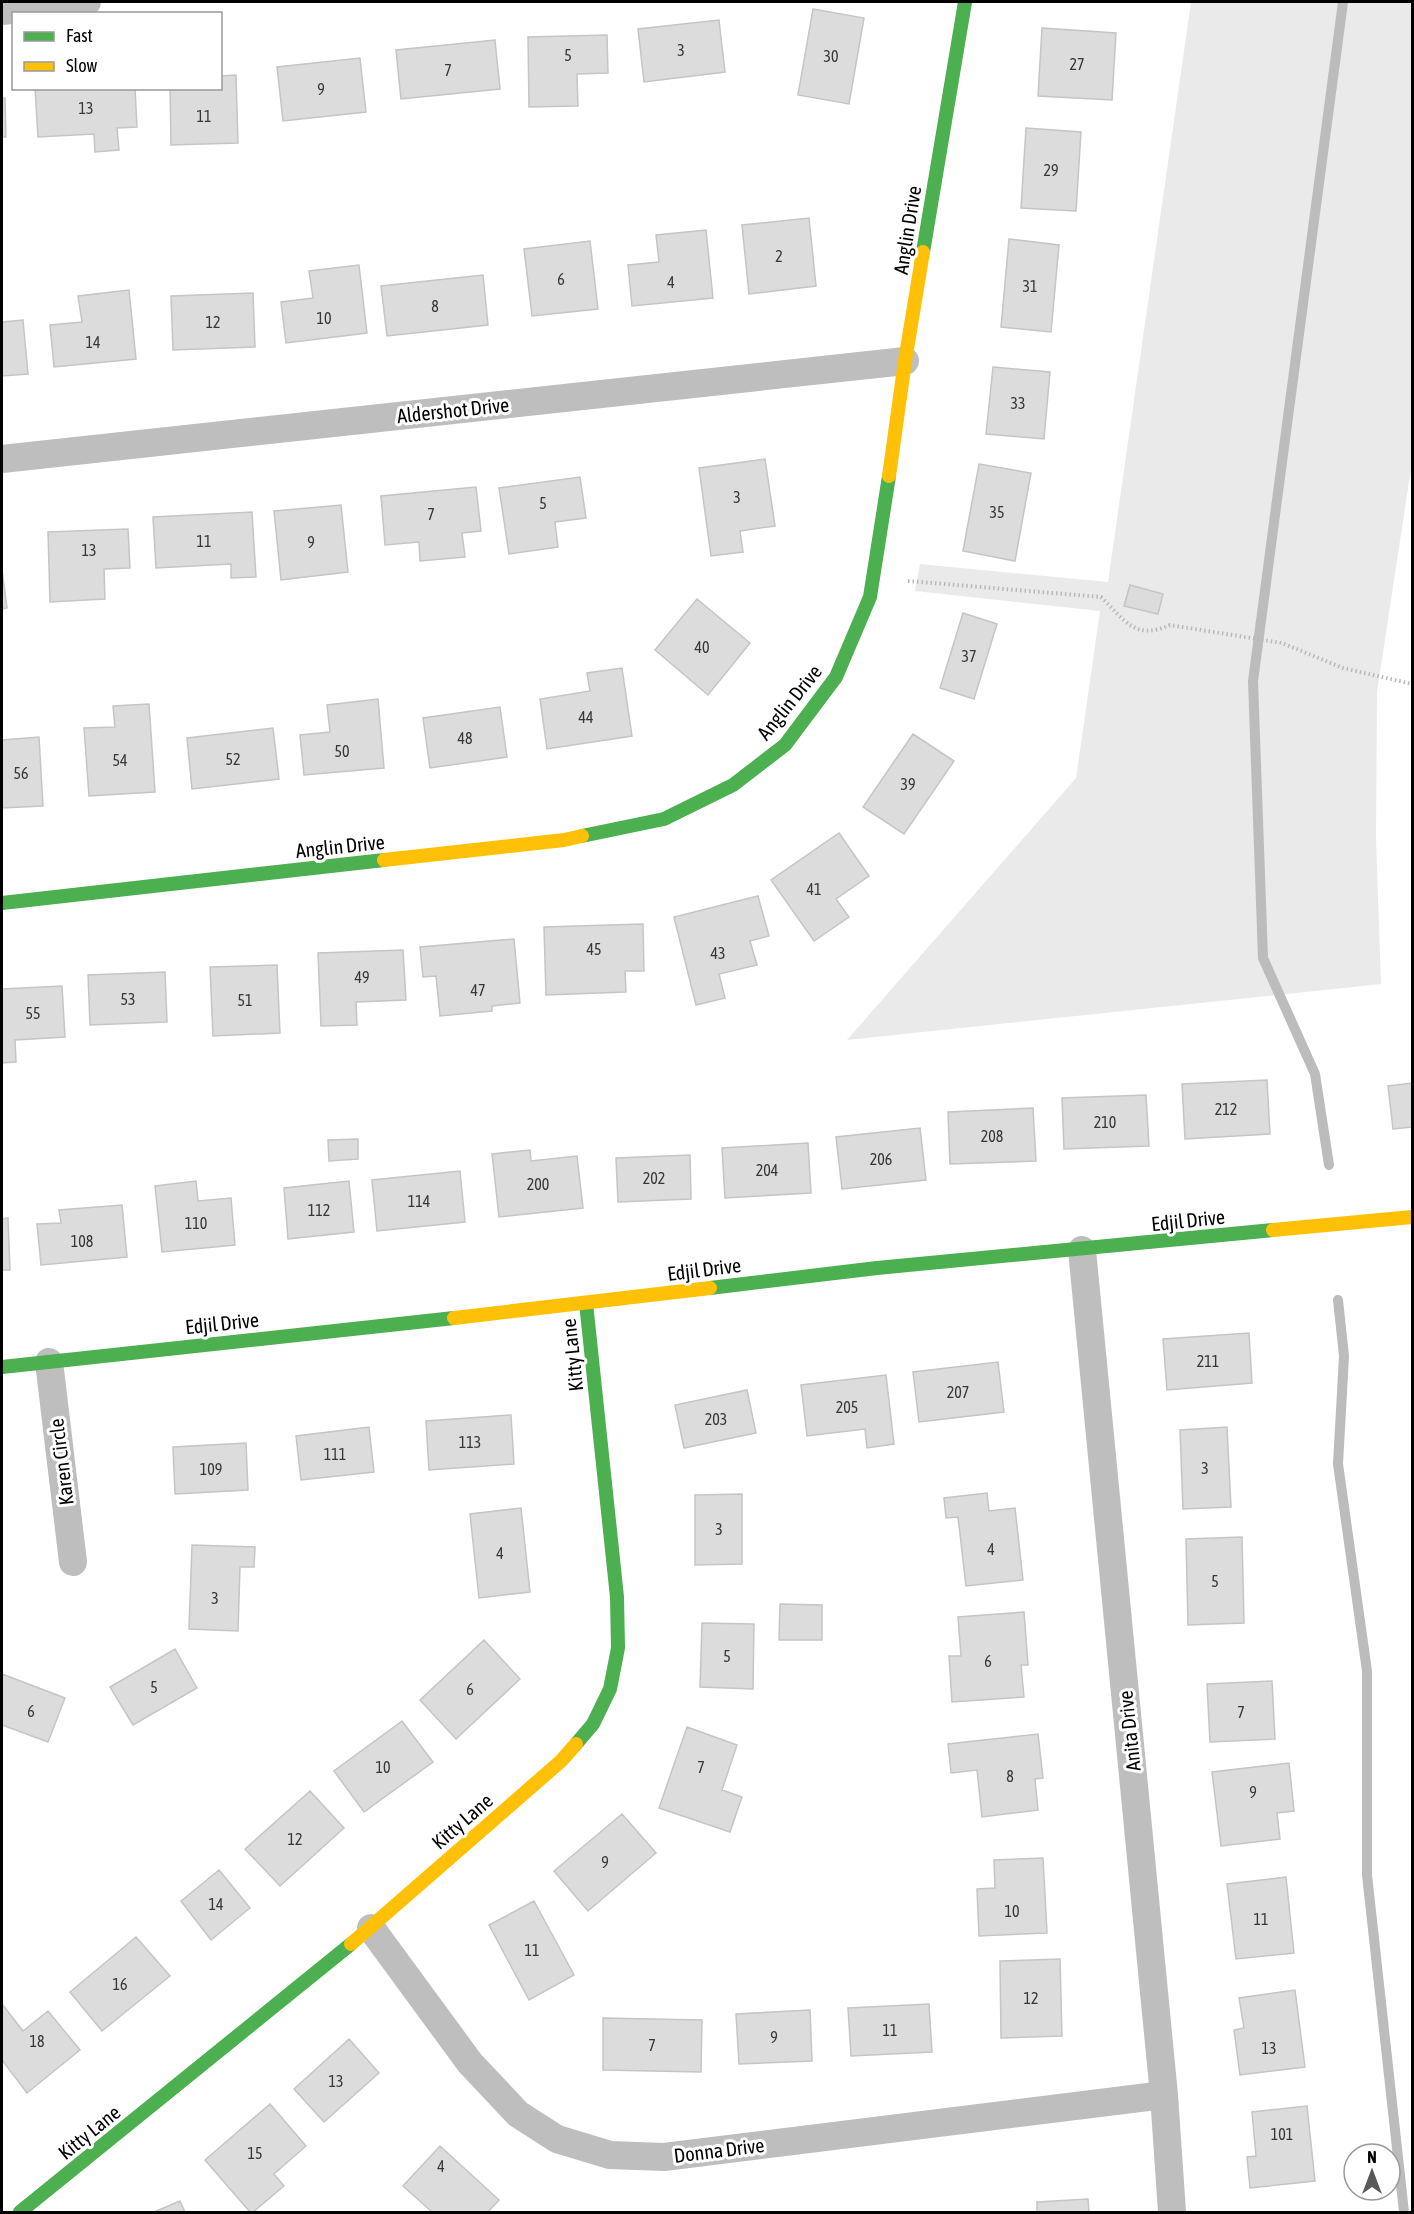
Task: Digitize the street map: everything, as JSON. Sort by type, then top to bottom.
[{"type":"street","points":[[2,11],[87,2]]},
{"type":"street","name":"Anglin Drive","points":[[2,903],[564,840],[664,819],[733,785],[785,745],[836,677],[870,597],[905,361],[965,2]]},
{"type":"street","name":"Aldershot Drive","points":[[2,459],[905,361]]},
{"type":"street","name":"Edjil Drive","points":[[2,1367],[586,1303],[877,1268],[1413,1217]]},
{"type":"street","name":"Anita Drive","points":[[1082,1250],[1164,2095],[1172,2212]]},
{"type":"street","name":"Kitty Lane","points":[[20,2212],[371,1928],[561,1761],[593,1724],[610,1689],[618,1648],[617,1597],[586,1303]]},
{"type":"street","name":"Karen Circle","points":[[49,1362],[73,1562]]},
{"type":"street","name":"Donna Drive","points":[[371,1928],[471,2063],[518,2114],[557,2139],[610,2155],[664,2157],[1164,2095]]},
{"type":"street","points":[[2,2204],[8,2212]]},
{"type":"path","points":[[873,578],[1101,597],[1125,623],[1137,630],[1159,630],[1170,626],[1282,643],[1343,668],[1413,684]]},
{"type":"shaded area","points":[[1191,2],[1412,2],[1412,462],[1377,692],[1376,839],[1381,984],[847,1040],[1076,778],[1100,611],[915,591],[920,564],[1108,582]]},
{"type":"building","points":[[813,9],[864,18],[849,104],[798,95]]},
{"type":"building","points":[[719,20],[725,72],[644,82],[638,29]]},
{"type":"building","points":[[1042,28],[1116,33],[1112,100],[1038,96]]},
{"type":"building","points":[[607,35],[608,73],[577,74],[578,106],[529,107],[528,37]]},
{"type":"building","points":[[495,40],[500,89],[401,99],[396,50]]},
{"type":"building","points":[[360,58],[366,112],[283,121],[277,67]]},
{"type":"building","points":[[236,75],[238,143],[171,145],[170,90],[222,90],[222,76]]},
{"type":"building","points":[[35,90],[135,90],[137,127],[117,128],[119,150],[95,152],[94,134],[38,137]]},
{"type":"building","points":[[2,98],[5,98],[6,137],[2,137]]},
{"type":"building","points":[[1026,128],[1081,132],[1076,211],[1021,208]]},
{"type":"building","points":[[809,218],[816,286],[749,294],[742,225]]},
{"type":"building","points":[[706,230],[713,298],[632,306],[628,265],[659,262],[656,235]]},
{"type":"building","points":[[1009,239],[1059,245],[1051,332],[1001,327]]},
{"type":"building","points":[[590,241],[598,309],[532,316],[524,249]]},
{"type":"building","points":[[359,265],[367,333],[286,343],[281,302],[313,298],[309,271]]},
{"type":"building","points":[[483,275],[488,325],[387,336],[381,286]]},
{"type":"building","points":[[129,290],[136,359],[54,367],[50,325],[82,322],[78,296]]},
{"type":"building","points":[[253,293],[255,347],[173,350],[171,296]]},
{"type":"building","points":[[23,320],[28,374],[2,376],[2,322]]},
{"type":"building","points":[[993,367],[1050,372],[1044,439],[986,434]]},
{"type":"building","points":[[765,459],[775,526],[740,531],[743,552],[711,556],[699,468]]},
{"type":"building","points":[[979,464],[1031,473],[1015,561],[963,551]]},
{"type":"building","points":[[580,477],[586,518],[555,522],[558,547],[509,554],[499,488]]},
{"type":"building","points":[[476,487],[481,531],[462,533],[465,557],[420,561],[419,542],[385,545],[381,496]]},
{"type":"building","points":[[341,505],[348,572],[281,580],[274,511]]},
{"type":"building","points":[[252,512],[256,577],[231,578],[231,564],[156,568],[153,517]]},
{"type":"building","points":[[128,529],[130,568],[104,569],[105,599],[50,602],[48,532]]},
{"type":"building","points":[[2,570],[7,608],[2,609]]},
{"type":"building","points":[[1130,585],[1163,594],[1158,614],[1124,606]]},
{"type":"building","points":[[697,599],[750,643],[708,695],[655,650]]},
{"type":"building","points":[[963,613],[997,624],[974,699],[940,688]]},
{"type":"building","points":[[622,668],[632,736],[547,749],[540,699],[590,691],[587,673]]},
{"type":"building","points":[[378,699],[384,768],[304,775],[300,735],[330,732],[327,705]]},
{"type":"building","points":[[149,704],[155,792],[89,796],[84,728],[115,727],[113,706]]},
{"type":"building","points":[[500,707],[507,757],[430,768],[423,718]]},
{"type":"building","points":[[273,728],[279,779],[192,789],[187,738]]},
{"type":"building","points":[[913,734],[954,761],[904,834],[863,807]]},
{"type":"building","points":[[39,737],[43,806],[2,808],[2,740]]},
{"type":"building","points":[[839,833],[869,876],[836,899],[849,917],[814,941],[771,880]]},
{"type":"building","points":[[758,896],[769,936],[750,941],[757,965],[719,974],[725,998],[696,1005],[674,917]]},
{"type":"building","points":[[643,924],[644,971],[625,971],[626,992],[546,995],[544,927]]},
{"type":"building","points":[[514,939],[520,1003],[492,1006],[492,1011],[440,1016],[436,976],[423,977],[420,947]]},
{"type":"building","points":[[403,950],[406,1000],[356,1002],[357,1025],[321,1026],[318,953]]},
{"type":"building","points":[[277,965],[280,1033],[213,1036],[210,967]]},
{"type":"building","points":[[165,972],[167,1022],[90,1025],[88,975]]},
{"type":"building","points":[[62,986],[65,1037],[15,1040],[16,1062],[2,1063],[2,989]]},
{"type":"building","points":[[1267,1080],[1270,1134],[1185,1139],[1182,1084]]},
{"type":"building","points":[[1412,1083],[1412,1127],[1393,1129],[1388,1086]]},
{"type":"building","points":[[1146,1095],[1149,1146],[1064,1149],[1062,1098]]},
{"type":"building","points":[[1033,1108],[1036,1161],[950,1164],[948,1112]]},
{"type":"building","points":[[920,1128],[926,1180],[842,1189],[836,1137]]},
{"type":"building","points":[[358,1139],[358,1159],[329,1161],[328,1140]]},
{"type":"building","points":[[808,1143],[811,1193],[725,1198],[722,1148]]},
{"type":"building","points":[[530,1150],[531,1161],[577,1156],[583,1208],[499,1217],[492,1154]]},
{"type":"building","points":[[690,1155],[691,1199],[618,1202],[616,1158]]},
{"type":"building","points":[[460,1171],[465,1222],[377,1231],[372,1180]]},
{"type":"building","points":[[196,1181],[198,1201],[231,1198],[235,1245],[162,1252],[155,1186]]},
{"type":"building","points":[[349,1181],[354,1232],[288,1239],[284,1188]]},
{"type":"building","points":[[122,1205],[127,1257],[41,1265],[37,1224],[61,1223],[59,1210]]},
{"type":"building","points":[[8,1218],[10,1270],[2,1270],[2,1219]]},
{"type":"building","points":[[1249,1333],[1252,1383],[1167,1390],[1163,1339]]},
{"type":"building","points":[[998,1362],[1004,1412],[919,1422],[913,1372]]},
{"type":"building","points":[[886,1375],[894,1444],[867,1448],[865,1429],[807,1436],[801,1385]]},
{"type":"building","points":[[747,1390],[756,1433],[684,1448],[675,1405]]},
{"type":"building","points":[[511,1415],[514,1464],[429,1470],[426,1421]]},
{"type":"building","points":[[369,1427],[374,1472],[301,1480],[296,1436]]},
{"type":"building","points":[[1227,1427],[1231,1507],[1183,1509],[1180,1430]]},
{"type":"building","points":[[246,1443],[248,1490],[175,1494],[173,1447]]},
{"type":"building","points":[[987,1493],[989,1511],[1015,1508],[1023,1580],[966,1586],[958,1517],[946,1518],[944,1498]]},
{"type":"building","points":[[742,1494],[742,1564],[695,1565],[695,1495]]},
{"type":"building","points":[[521,1508],[530,1592],[479,1598],[470,1514]]},
{"type":"building","points":[[1242,1537],[1244,1623],[1188,1625],[1186,1539]]},
{"type":"building","points":[[192,1545],[255,1547],[254,1567],[240,1567],[238,1631],[189,1629]]},
{"type":"building","points":[[780,1604],[822,1605],[822,1640],[779,1640]]},
{"type":"building","points":[[1024,1612],[1028,1665],[1021,1665],[1024,1697],[952,1702],[949,1656],[961,1656],[958,1617]]},
{"type":"building","points":[[702,1623],[754,1624],[753,1689],[700,1687]]},
{"type":"building","points":[[484,1640],[520,1679],[456,1739],[420,1700]]},
{"type":"building","points":[[175,1649],[197,1688],[133,1725],[110,1687]]},
{"type":"building","points":[[2,1674],[65,1698],[48,1742],[2,1725]]},
{"type":"building","points":[[1272,1681],[1275,1739],[1210,1742],[1207,1684]]},
{"type":"building","points":[[402,1721],[433,1762],[364,1812],[334,1771]]},
{"type":"building","points":[[687,1727],[737,1745],[722,1790],[742,1797],[730,1832],[659,1808]]},
{"type":"building","points":[[1038,1734],[1043,1778],[1035,1779],[1038,1810],[982,1817],[977,1770],[951,1773],[948,1744]]},
{"type":"building","points":[[1289,1763],[1294,1811],[1277,1813],[1280,1839],[1221,1846],[1212,1772]]},
{"type":"building","points":[[310,1791],[344,1828],[280,1886],[245,1849]]},
{"type":"building","points":[[622,1814],[656,1853],[588,1911],[554,1871]]},
{"type":"building","points":[[1043,1858],[1047,1933],[979,1936],[977,1889],[995,1888],[994,1860]]},
{"type":"building","points":[[219,1870],[250,1908],[211,1940],[181,1901]]},
{"type":"building","points":[[1286,1877],[1294,1953],[1236,1959],[1227,1884]]},
{"type":"building","points":[[534,1901],[574,1975],[529,2000],[489,1925]]},
{"type":"building","points":[[136,1937],[170,1976],[102,2031],[70,1992]]},
{"type":"building","points":[[1060,1959],[1062,2036],[1001,2038],[1000,1961]]},
{"type":"building","points":[[1295,1990],[1305,2067],[1240,2075],[1234,2030],[1244,2028],[1239,1998]]},
{"type":"building","points":[[2,2004],[23,2031],[48,2011],[80,2050],[27,2093],[2,2060]]},
{"type":"building","points":[[929,2004],[932,2052],[851,2056],[848,2008]]},
{"type":"building","points":[[810,2010],[812,2061],[739,2064],[736,2014]]},
{"type":"building","points":[[603,2018],[702,2020],[701,2072],[603,2070]]},
{"type":"building","points":[[349,2039],[379,2073],[324,2122],[294,2089]]},
{"type":"building","points":[[270,2104],[306,2146],[274,2174],[284,2186],[253,2212],[250,2212],[205,2160]]},
{"type":"building","points":[[1307,2106],[1315,2181],[1250,2188],[1247,2157],[1256,2156],[1252,2112]]},
{"type":"building","points":[[440,2146],[499,2200],[488,2212],[432,2212],[403,2186]]},
{"type":"building","points":[[1088,2199],[1089,2212],[1037,2212],[1037,2202]]},
{"type":"building","points":[[180,2201],[185,2212],[154,2212]]},
{"type":"waterway","points":[[1329,1165],[1315,1074],[1263,958],[1253,681],[1343,2]]},
{"type":"waterway","points":[[1338,1300],[1344,1356],[1338,1464],[1367,1671],[1367,1875],[1404,2212]]},
{"type":"traffic: fast","points":[[923,252],[965,2]]},
{"type":"traffic: fast","points":[[582,836],[664,819],[733,785],[785,745],[836,677],[870,597],[889,476]]},
{"type":"traffic: fast","points":[[2,903],[384,860]]},
{"type":"traffic: fast","points":[[710,1288],[877,1268],[1273,1230]]},
{"type":"traffic: fast","points":[[576,1744],[593,1724],[610,1689],[618,1648],[617,1597],[586,1303]]},
{"type":"traffic: fast","points":[[2,1367],[454,1318]]},
{"type":"traffic: fast","points":[[20,2212],[351,1944]]},
{"type":"traffic: slow","points":[[889,476],[923,252]]},
{"type":"traffic: slow","points":[[384,860],[564,840],[582,836]]},
{"type":"traffic: slow","points":[[1273,1230],[1412,1217]]},
{"type":"traffic: slow","points":[[454,1318],[710,1288]]},
{"type":"traffic: slow","points":[[351,1944],[561,1761],[576,1744]]}]
